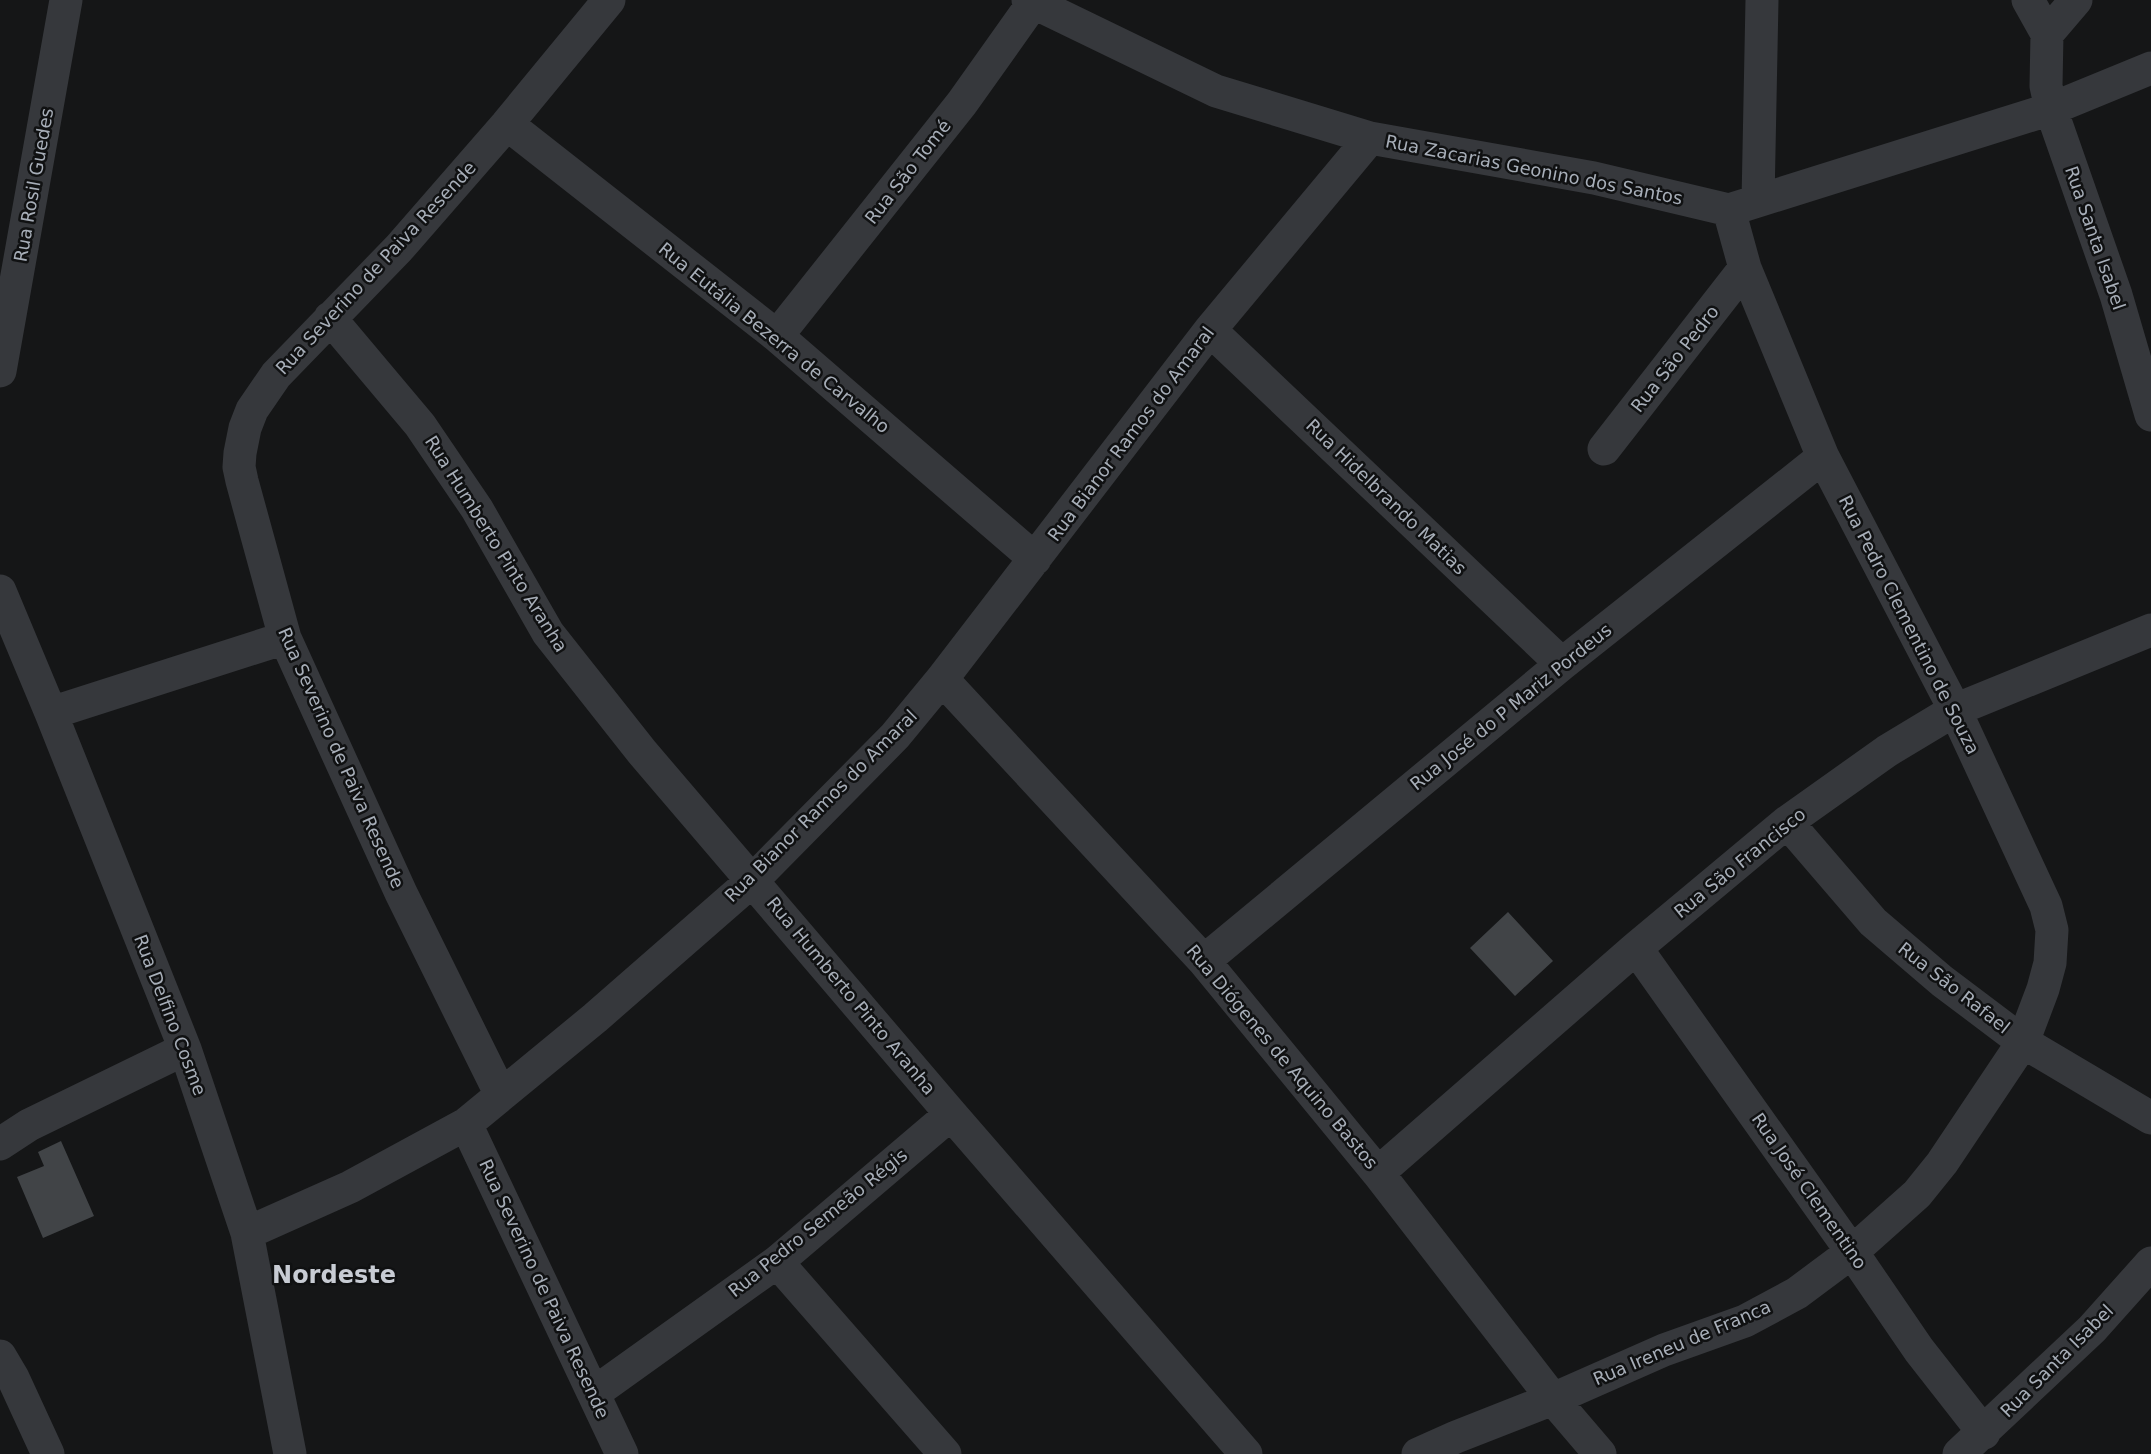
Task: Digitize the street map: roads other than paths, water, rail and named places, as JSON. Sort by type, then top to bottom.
[{"type":"street","name":"Rua Rosil Guedes","points":[[0,371],[14,217],[66,0]]},
{"type":"street","name":"Rua Severino de Paiva Resende","points":[[501,1095],[401,893],[285,639],[242,481],[239,467],[240,453],[245,428],[252,410],[276,375],[399,248],[507,124],[609,0]]},
{"type":"street","name":"Rua Pedro Clementino de Souza","points":[[1762,0],[1744,206],[1746,268],[1823,457],[1955,710],[2042,896],[2052,930],[2050,963],[2023,1042]]},
{"type":"street","points":[[2028,0],[2046,47]]},
{"type":"street","points":[[2046,47],[2076,0]]},
{"type":"street","name":"Rua Zacarias Geonino dos Santos","points":[[1030,1],[1216,91],[1370,138],[1744,206]]},
{"type":"street","name":"Rua São Tomé","points":[[777,336],[962,103],[1030,1]]},
{"type":"street","name":"Rua Santa Isabel","points":[[2046,47],[2046,86],[2051,109],[2116,295],[2151,416]]},
{"type":"street","points":[[1744,206],[2051,109],[2151,68]]},
{"type":"street","name":"Rua Eutália Bezerra de Carvalho","points":[[507,124],[777,336],[1035,559]]},
{"type":"street","name":"Rua Bianor Ramos do Amaral","points":[[247,1233],[350,1188],[466,1124],[595,1018],[753,880],[895,736],[942,679],[1210,330],[1370,138]]},
{"type":"street","name":"Rua São Pedro","points":[[1604,449],[1746,268]]},
{"type":"street","name":"Rua Humberto Pinto Aranha","points":[[330,318],[426,434],[477,509],[548,633],[642,752],[951,1114],[1246,1454]]},
{"type":"street","name":"Rua Hidelbrando Matias","points":[[1210,330],[1562,664]]},
{"type":"street","name":"Rua José do P Mariz Pordeus","points":[[1203,961],[1562,664],[1823,457]]},
{"type":"street","name":"Rua Delfino Cosme","points":[[0,591],[51,713],[184,1049],[247,1233],[291,1454]]},
{"type":"street","name":"Rua São Francisco","points":[[1378,1173],[1636,948],[1787,822],[1887,751],[1955,710],[2151,630]]},
{"type":"street","points":[[51,713],[285,639]]},
{"type":"street","name":"Rua Diógenes de Aquino Bastos","points":[[942,679],[1203,961],[1378,1173],[1553,1399],[1600,1454]]},
{"type":"street","name":"Rua São Rafael","points":[[1787,822],[1873,922],[1942,981],[2023,1042],[2151,1118]]},
{"type":"street","name":"Rua José Clementino","points":[[1636,948],[1919,1350],[1984,1433]]},
{"type":"street","name":"Rua Ireneu de Franca","points":[[1418,1454],[1553,1399],[1664,1350],[1745,1321],[1797,1293],[1852,1252],[1917,1194],[1981,1106],[2023,1042]]},
{"type":"street","points":[[0,1144],[29,1125],[184,1049]]},
{"type":"street","name":"Rua Pedro Semeão Régis","points":[[594,1393],[777,1262],[951,1114]]},
{"type":"street","name":"Rua Severino de Paiva Resende","points":[[466,1124],[622,1454]]},
{"type":"street","points":[[777,1262],[945,1454]]},
{"type":"street","name":"Rua Santa Isabel","points":[[1959,1454],[1984,1433],[2092,1329],[2150,1268]]},
{"type":"street","points":[[0,1356],[13,1378],[48,1454]]},
{"type":"district","name":"Nordeste","points":[[334,1275]]}]
